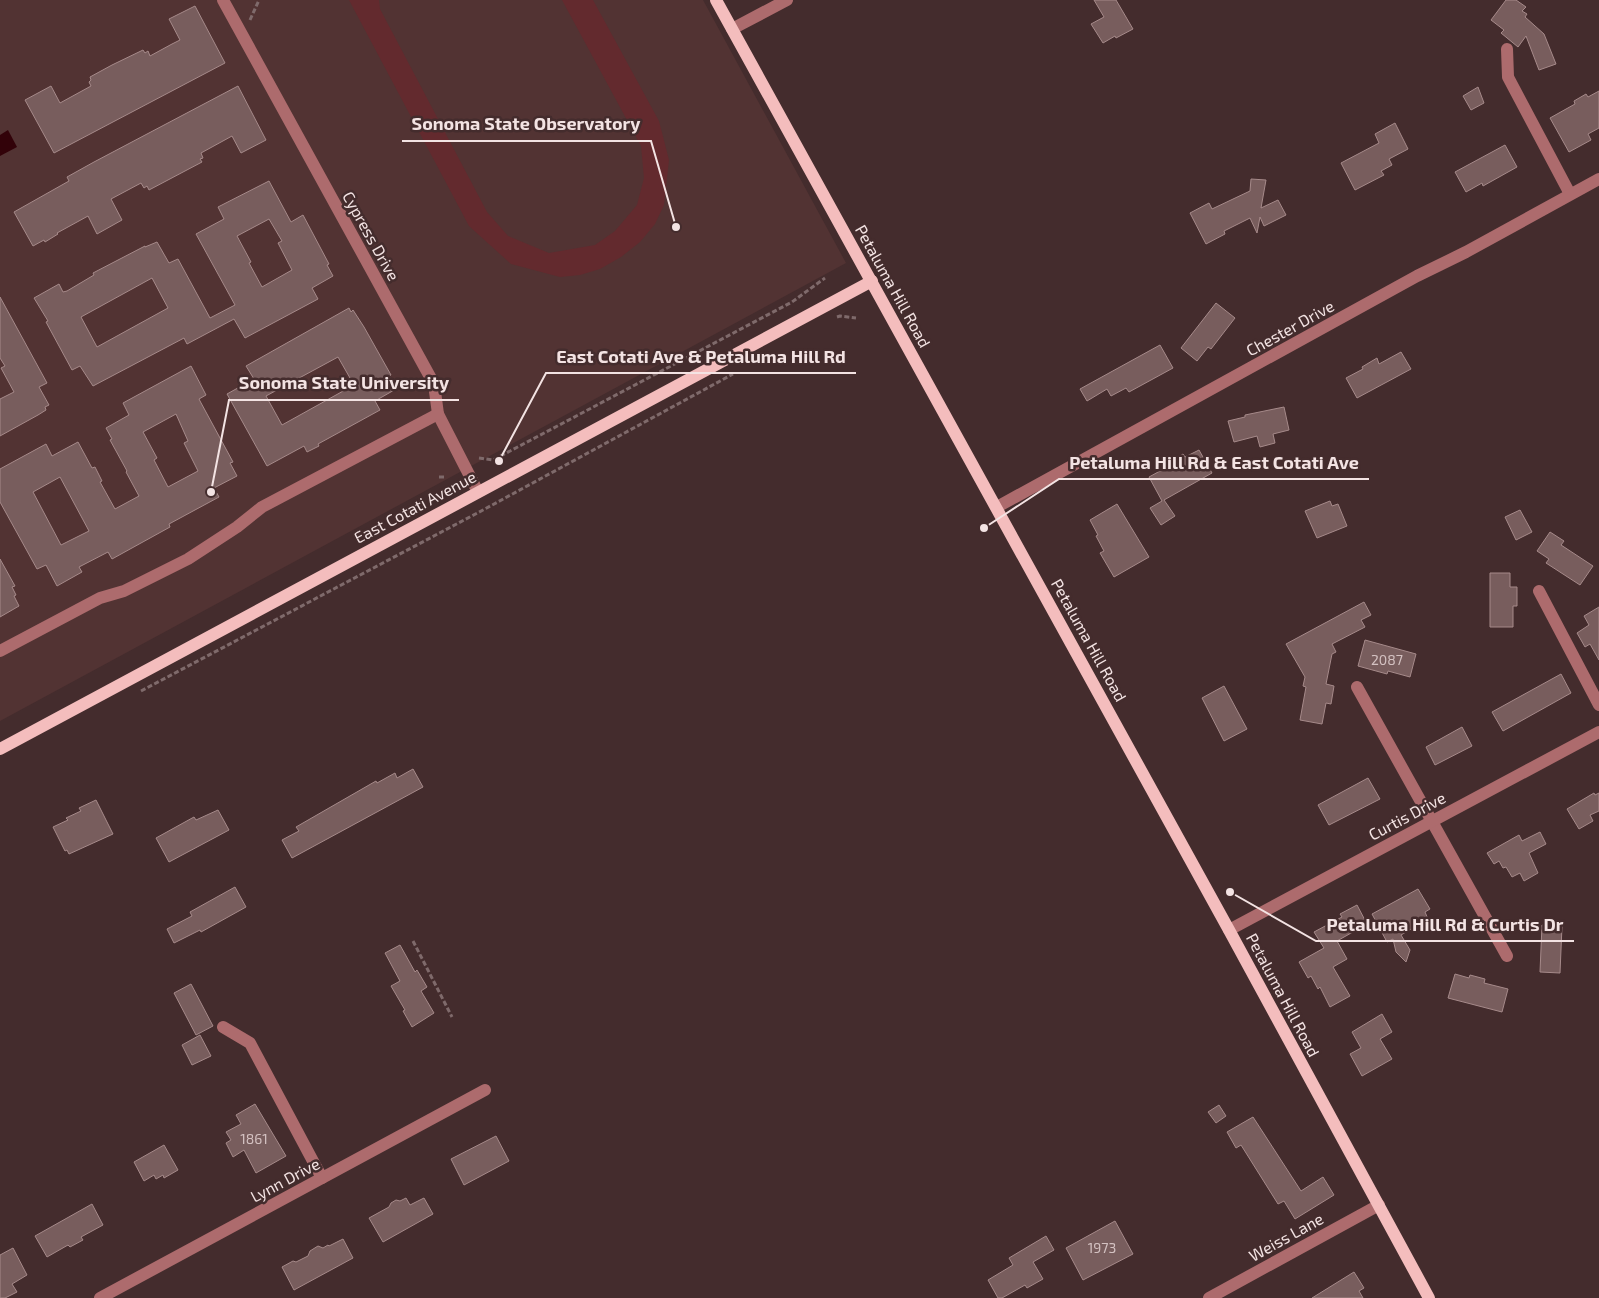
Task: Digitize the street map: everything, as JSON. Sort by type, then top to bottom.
[{"type":"main road","name":"Petaluma Hill Road","points":[[716,0],[1230,930],[1429,1298]]},
{"type":"main road","name":"East Cotati Avenue","points":[[0,749],[872,281]]},
{"type":"street","name":"Cypress Drive","points":[[224,0],[434,384],[438,414],[478,492]]},
{"type":"street","points":[[732,29],[787,0]]},
{"type":"street","points":[[1507,49],[1508,77],[1570,194]]},
{"type":"street","name":"Chester Drive","points":[[997,508],[1417,276],[1466,252],[1599,179]]},
{"type":"street","points":[[0,651],[100,598],[124,592],[188,559],[270,503],[438,414]]},
{"type":"street","points":[[1538,591],[1599,705]]},
{"type":"street","points":[[1357,687],[1507,956]]},
{"type":"street","name":"Curtis Drive","points":[[1230,930],[1599,732]]},
{"type":"street","points":[[223,1027],[250,1042],[322,1178]]},
{"type":"street","name":"Lynn Drive","points":[[100,1298],[485,1090]]},
{"type":"street","name":"Weiss Lane","points":[[1209,1298],[1379,1205]]},
{"type":"path","points":[[479,458],[493,460],[792,302],[825,278]]},
{"type":"path","points":[[831,320],[840,316],[856,318]]},
{"type":"path","points":[[138,693],[475,515],[736,372]]},
{"type":"path","points":[[439,477],[446,477]]},
{"type":"path","points":[[413,941],[452,1018]]},
{"type":"shaded area","points":[[0,0],[703,0],[846,263],[0,721]]},
{"type":"shaded area","points":[[349,0],[379,0],[380,9],[487,212],[508,236],[549,253],[595,245],[615,231],[637,205],[644,178],[641,146],[562,0],[593,0],[659,121],[669,160],[664,205],[655,224],[640,242],[621,257],[600,269],[580,275],[560,277],[511,264],[469,226]]},
{"type":"shaded area","points":[[8,130],[17,147],[0,156],[0,135]]},
{"type":"building","points":[[1094,0],[1116,0],[1133,29],[1103,43],[1091,24],[1104,17]]},
{"type":"building","points":[[1506,0],[1516,0],[1526,7],[1522,11],[1527,14],[1525,17],[1544,34],[1556,64],[1539,70],[1526,36],[1518,47],[1501,33],[1504,30],[1491,20]]},
{"type":"building","points":[[195,6],[225,63],[54,153],[25,100],[51,86],[60,103],[91,86],[89,82],[91,80],[90,77],[112,65],[143,50],[145,53],[148,51],[150,56],[180,40],[169,19]]},
{"type":"building","points":[[238,86],[266,140],[241,153],[232,136],[201,153],[203,158],[200,159],[202,162],[149,190],[147,186],[144,188],[141,183],[111,199],[122,220],[97,234],[88,216],[45,242],[44,240],[33,246],[14,212],[69,181],[67,177]]},
{"type":"building","points":[[1478,87],[1484,103],[1471,110],[1463,96]]},
{"type":"building","points":[[1599,91],[1599,128],[1588,134],[1591,140],[1569,152],[1550,118],[1575,104],[1574,101],[1586,94],[1588,97]]},
{"type":"building","points":[[1395,123],[1408,149],[1389,159],[1392,165],[1381,171],[1384,175],[1355,190],[1341,163],[1379,143],[1375,134]]},
{"type":"building","points":[[1505,145],[1517,167],[1483,186],[1482,183],[1466,192],[1455,172]]},
{"type":"building","points":[[1251,179],[1266,180],[1261,208],[1278,200],[1286,215],[1264,226],[1260,217],[1257,233],[1250,218],[1224,231],[1225,234],[1206,244],[1190,213],[1209,203],[1212,209],[1250,191]]},
{"type":"building","points":[[269,181],[291,222],[303,215],[329,264],[327,265],[333,276],[312,288],[318,299],[245,338],[234,319],[187,344],[184,338],[93,386],[80,366],[72,370],[46,322],[48,321],[34,298],[59,284],[63,292],[67,291],[94,275],[93,273],[145,246],[157,242],[169,263],[178,259],[210,318],[235,305],[196,234],[224,219],[218,207]],"holes":[[[269,219],[282,241],[278,243],[292,270],[262,287],[237,236]],[[152,278],[168,308],[97,347],[81,317]]]},
{"type":"building","points":[[0,297],[47,383],[39,387],[49,405],[45,407],[46,410],[0,436],[0,399],[14,392],[1,368],[5,366],[0,358]]},
{"type":"building","points":[[1216,303],[1235,318],[1211,349],[1208,347],[1197,361],[1181,348]]},
{"type":"building","points":[[349,308],[351,312],[353,310],[364,327],[391,375],[389,376],[396,389],[375,401],[380,410],[307,452],[304,446],[267,466],[227,394],[254,379],[246,366]],"holes":[[[338,357],[354,385],[282,425],[266,396]]]},
{"type":"building","points":[[1160,345],[1173,368],[1129,392],[1126,388],[1111,396],[1107,389],[1087,401],[1080,389]]},
{"type":"building","points":[[1401,352],[1411,369],[1357,398],[1346,378],[1363,369],[1362,367],[1377,358],[1379,364]]},
{"type":"building","points":[[191,366],[206,395],[199,399],[233,462],[230,463],[237,476],[214,488],[219,497],[169,524],[170,527],[112,559],[108,552],[79,567],[82,572],[57,586],[46,565],[37,569],[0,502],[0,469],[46,444],[52,456],[78,442],[92,468],[95,467],[102,481],[100,482],[115,509],[139,496],[110,440],[112,439],[106,428],[129,415],[123,403]],"holes":[[[176,414],[188,441],[184,443],[198,471],[168,487],[154,460],[157,458],[143,432]],[[60,477],[89,531],[61,545],[33,492]]]},
{"type":"building","points":[[1284,407],[1289,430],[1273,434],[1275,443],[1260,447],[1257,436],[1234,442],[1228,421],[1245,417],[1245,415]]},
{"type":"building","points":[[1199,450],[1212,473],[1164,500],[1175,516],[1161,525],[1150,508],[1162,501],[1149,477],[1171,465],[1170,462],[1183,454],[1185,457]]},
{"type":"building","points":[[1330,501],[1332,506],[1338,504],[1347,526],[1317,538],[1305,511]]},
{"type":"building","points":[[1117,504],[1149,557],[1114,577],[1100,553],[1104,551],[1090,520]]},
{"type":"building","points":[[1520,510],[1532,532],[1516,540],[1505,517]]},
{"type":"building","points":[[1550,532],[1564,541],[1561,545],[1593,566],[1580,585],[1546,563],[1549,559],[1537,551]]},
{"type":"building","points":[[0,559],[15,586],[12,587],[19,606],[0,617]]},
{"type":"building","points":[[1490,573],[1510,573],[1510,587],[1517,587],[1517,606],[1513,606],[1513,627],[1490,627]]},
{"type":"building","points":[[1364,602],[1371,615],[1361,620],[1365,627],[1332,644],[1336,652],[1332,654],[1326,684],[1334,686],[1331,704],[1326,703],[1322,724],[1300,720],[1306,687],[1303,686],[1305,677],[1286,644]]},
{"type":"building","points":[[1599,607],[1599,660],[1590,644],[1585,647],[1577,633],[1589,625],[1584,616]]},
{"type":"building","points":[[1365,640],[1416,654],[1410,677],[1388,671],[1387,674],[1358,666]]},
{"type":"building","points":[[1561,674],[1571,693],[1503,731],[1492,712]]},
{"type":"building","points":[[1224,686],[1247,729],[1224,741],[1202,698]]},
{"type":"building","points":[[1462,727],[1472,746],[1435,765],[1426,747]]},
{"type":"building","points":[[413,769],[423,787],[292,858],[282,840],[299,831],[296,827],[376,781],[377,783],[395,773],[397,778]]},
{"type":"building","points":[[1368,778],[1380,799],[1329,825],[1318,805]]},
{"type":"building","points":[[1594,793],[1595,795],[1599,793],[1599,811],[1590,815],[1593,821],[1579,829],[1567,809]]},
{"type":"building","points":[[96,800],[113,834],[69,854],[67,850],[65,851],[53,827],[81,811],[79,808]]},
{"type":"building","points":[[218,810],[229,830],[169,862],[156,838],[194,817],[196,820]]},
{"type":"building","points":[[1540,832],[1546,844],[1529,853],[1538,873],[1524,881],[1520,873],[1512,877],[1506,867],[1503,868],[1499,861],[1494,864],[1487,853],[1519,835],[1522,841]]},
{"type":"building","points":[[235,887],[246,907],[201,932],[200,930],[174,943],[167,929],[192,916],[190,912]]},
{"type":"building","points":[[1418,889],[1430,909],[1425,912],[1428,919],[1401,935],[1410,950],[1406,962],[1396,952],[1393,939],[1387,942],[1372,914]]},
{"type":"building","points":[[1357,905],[1367,924],[1337,941],[1347,959],[1333,967],[1350,996],[1330,1007],[1320,987],[1318,989],[1311,976],[1308,978],[1299,962],[1324,948],[1314,932],[1342,917],[1340,914]]},
{"type":"building","points":[[1542,925],[1562,926],[1560,973],[1540,972]]},
{"type":"building","points":[[400,945],[415,972],[417,970],[427,987],[421,991],[434,1013],[412,1027],[403,1011],[405,1010],[391,986],[400,981],[385,953]]},
{"type":"building","points":[[1455,974],[1469,978],[1470,975],[1485,979],[1484,983],[1508,989],[1502,1012],[1448,998]]},
{"type":"building","points":[[191,984],[213,1026],[196,1035],[174,993]]},
{"type":"building","points":[[1382,1014],[1392,1032],[1380,1039],[1392,1059],[1362,1076],[1350,1054],[1361,1048],[1352,1032]]},
{"type":"building","points":[[200,1035],[211,1056],[192,1065],[182,1045]]},
{"type":"building","points":[[255,1104],[286,1156],[256,1173],[244,1150],[233,1157],[226,1143],[231,1140],[226,1132],[241,1124],[236,1115]]},
{"type":"building","points":[[1219,1105],[1226,1116],[1216,1123],[1208,1112]]},
{"type":"building","points":[[1253,1117],[1301,1191],[1323,1177],[1334,1195],[1295,1219],[1284,1201],[1278,1204],[1241,1145],[1236,1148],[1227,1132]]},
{"type":"building","points":[[496,1136],[509,1161],[464,1185],[451,1159]]},
{"type":"building","points":[[164,1145],[178,1170],[164,1178],[163,1175],[156,1179],[154,1175],[144,1181],[134,1162]]},
{"type":"building","points":[[406,1198],[410,1205],[424,1198],[433,1214],[383,1242],[369,1218],[389,1207],[396,1200],[400,1201]]},
{"type":"building","points":[[92,1204],[103,1225],[81,1237],[83,1240],[70,1247],[68,1245],[47,1257],[35,1236]]},
{"type":"building","points":[[1115,1221],[1133,1254],[1083,1280],[1066,1248]]},
{"type":"building","points":[[1046,1236],[1054,1250],[1033,1262],[1043,1279],[1027,1288],[1025,1285],[1002,1298],[998,1298],[988,1280],[1013,1265],[1009,1258]]},
{"type":"building","points":[[343,1239],[353,1258],[294,1290],[282,1267],[308,1256],[310,1251],[318,1246],[323,1248]]},
{"type":"building","points":[[13,1248],[27,1275],[12,1284],[17,1292],[5,1298],[0,1298],[0,1255]]},
{"type":"building","points":[[1354,1272],[1364,1288],[1359,1291],[1363,1298],[1312,1298]]},
{"type":"place","name":"Sonoma State Observatory","points":[[676,227]]},
{"type":"place","name":"East Cotati Ave & Petaluma Hill Rd","points":[[499,461]]},
{"type":"place","name":"Sonoma State University","points":[[211,492]]},
{"type":"place","name":"Petaluma Hill Rd & East Cotati Ave","points":[[984,528]]},
{"type":"place","name":"Petaluma Hill Rd & Curtis Dr","points":[[1230,892]]}]
